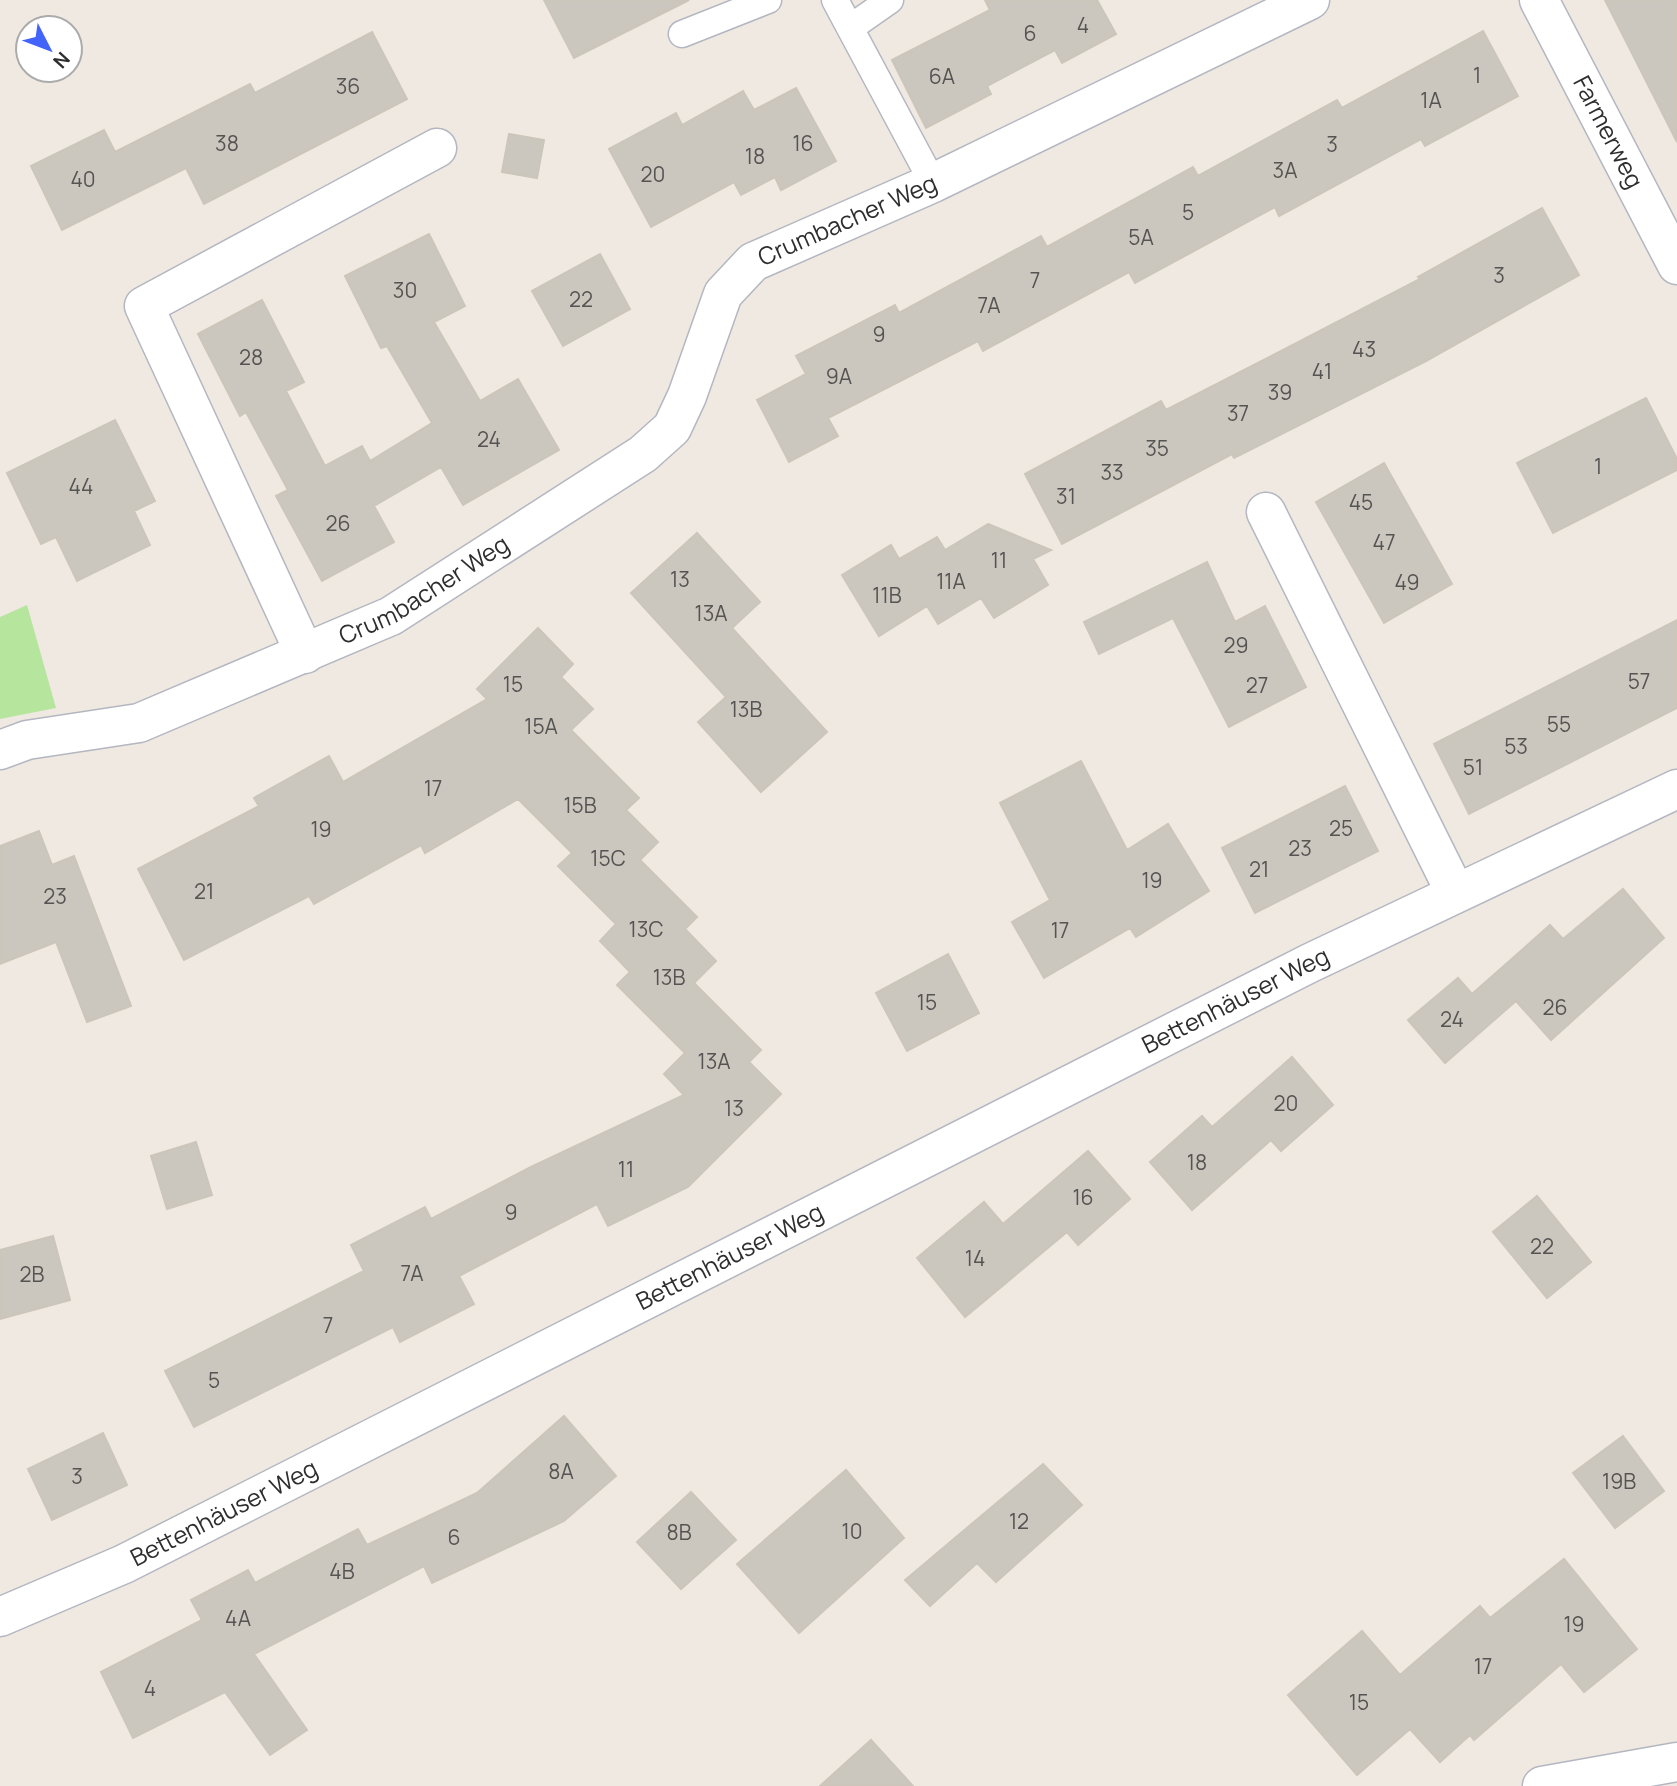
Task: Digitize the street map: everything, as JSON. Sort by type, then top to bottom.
[{"type":"street","name":"Crumbacher Weg","points":[[0,750],[27,740],[139,723],[305,654],[413,603],[643,454],[672,428],[687,396],[723,294],[753,262],[933,183],[1310,0]]},
{"type":"street","name":"Farmerweg","points":[[1539,0],[1677,265]]},
{"type":"street","name":"Crumbacher Weg","points":[[305,654],[144,306],[437,148]]},
{"type":"street","points":[[1266,512],[1455,892]]},
{"type":"street","name":"Bettenhäuser Weg","points":[[0,1617],[124,1564],[742,1249],[1455,892],[1677,789]]},
{"type":"street","points":[[1542,1786],[1677,1762]]},
{"type":"lane","points":[[682,34],[768,0]]},
{"type":"lane","points":[[835,0],[933,183]]},
{"type":"lane","points":[[850,28],[890,0]]},
{"type":"green space","points":[[27,605],[56,708],[0,719],[0,617]]},
{"type":"building","points":[[544,0],[689,0],[574,58]]},
{"type":"building","points":[[985,0],[1097,0],[1116,34],[1062,63],[1055,50],[987,86],[991,94],[926,128],[892,60],[990,10]]},
{"type":"building","points":[[1605,0],[1677,0],[1677,142]]},
{"type":"building","points":[[1483,31],[1518,96],[1425,146],[1421,139],[1279,216],[1275,207],[1135,283],[1129,272],[983,351],[978,341],[828,418],[838,436],[789,462],[757,400],[806,374],[796,356],[895,305],[899,313],[1041,236],[1047,247],[1193,167],[1198,176],[1337,100],[1342,108]]},
{"type":"building","points":[[372,32],[407,99],[204,204],[186,168],[62,230],[31,166],[104,130],[115,152],[250,84],[255,93]]},
{"type":"building","points":[[796,88],[836,161],[781,190],[775,177],[741,195],[734,182],[651,227],[609,149],[676,113],[682,125],[743,91],[754,110]]},
{"type":"building","points":[[509,134],[544,140],[537,178],[502,172]]},
{"type":"building","points":[[1542,208],[1579,275],[1426,361],[1234,458],[1232,454],[1062,544],[1025,474],[1161,401],[1166,410],[1285,349],[1420,279],[1418,277]]},
{"type":"building","points":[[429,234],[465,306],[434,322],[480,401],[518,379],[559,450],[463,505],[441,467],[374,506],[394,542],[322,581],[276,496],[288,490],[246,412],[240,416],[198,334],[262,300],[304,382],[286,391],[325,466],[362,446],[370,461],[432,423],[387,346],[381,348],[345,276]]},
{"type":"building","points":[[600,254],[630,309],[563,346],[532,291]]},
{"type":"building","points":[[1646,398],[1677,459],[1677,470],[1553,533],[1517,463]]},
{"type":"building","points":[[115,420],[155,501],[134,511],[150,545],[77,581],[56,537],[41,544],[7,473]]},
{"type":"building","points":[[1384,463],[1452,584],[1384,623],[1316,502]]},
{"type":"building","points":[[988,524],[1051,550],[1033,559],[1048,585],[994,618],[981,598],[938,624],[927,606],[879,636],[842,575],[891,545],[899,559],[937,537],[945,550]]},
{"type":"building","points":[[697,533],[760,602],[732,628],[827,732],[761,792],[698,722],[726,697],[631,593]]},
{"type":"building","points":[[1207,562],[1235,622],[1265,606],[1306,687],[1229,727],[1173,618],[1099,654],[1084,622]]},
{"type":"building","points":[[1677,620],[1677,708],[1469,814],[1434,744]]},
{"type":"building","points":[[538,628],[573,664],[561,677],[593,709],[571,730],[639,798],[626,810],[658,842],[640,860],[697,917],[685,929],[716,961],[694,983],[761,1050],[749,1062],[781,1094],[688,1187],[608,1226],[597,1204],[459,1276],[474,1304],[400,1342],[393,1327],[194,1427],[165,1371],[364,1271],[351,1245],[425,1207],[431,1219],[531,1167],[684,1095],[664,1074],[685,1053],[617,985],[630,972],[600,941],[616,924],[558,866],[572,853],[518,799],[425,853],[421,845],[314,904],[309,896],[184,960],[138,869],[259,806],[254,798],[329,756],[343,782],[487,699],[477,689]]},
{"type":"building","points":[[1081,761],[1127,850],[1168,824],[1209,891],[1136,937],[1130,928],[1044,978],[1012,922],[1050,900],[1000,803]]},
{"type":"building","points":[[1345,786],[1378,851],[1255,913],[1222,848]]},
{"type":"building","points":[[39,831],[52,865],[74,856],[131,1006],[87,1022],[56,942],[0,964],[0,846]]},
{"type":"building","points":[[1623,889],[1664,938],[1551,1040],[1516,1001],[1445,1063],[1408,1020],[1458,978],[1472,994],[1550,925],[1563,939]]},
{"type":"building","points":[[948,954],[979,1013],[907,1051],[876,993]]},
{"type":"building","points":[[1292,1057],[1333,1105],[1281,1151],[1271,1140],[1192,1210],[1150,1162],[1202,1116],[1212,1127]]},
{"type":"building","points":[[196,1142],[212,1195],[167,1209],[151,1156]]},
{"type":"building","points":[[1088,1151],[1130,1199],[1078,1245],[1067,1232],[965,1317],[917,1258],[984,1202],[1003,1224]]},
{"type":"building","points":[[1537,1196],[1591,1262],[1547,1298],[1493,1232]]},
{"type":"building","points":[[53,1236],[70,1300],[0,1319],[0,1250]]},
{"type":"building","points":[[564,1416],[616,1476],[564,1521],[432,1583],[424,1566],[254,1654],[307,1730],[270,1755],[225,1692],[133,1738],[101,1672],[202,1620],[191,1600],[248,1570],[255,1583],[358,1529],[367,1545],[477,1493]]},
{"type":"building","points":[[103,1433],[127,1485],[52,1520],[28,1469]]},
{"type":"building","points":[[1623,1436],[1664,1491],[1615,1528],[1573,1473]]},
{"type":"building","points":[[1043,1464],[1082,1505],[996,1582],[977,1563],[930,1606],[905,1580]]},
{"type":"building","points":[[846,1470],[904,1538],[799,1633],[737,1564]]},
{"type":"building","points":[[691,1492],[736,1540],[681,1589],[637,1542]]},
{"type":"building","points":[[1564,1559],[1637,1649],[1584,1692],[1561,1664],[1474,1740],[1470,1735],[1440,1762],[1410,1729],[1357,1775],[1288,1695],[1362,1631],[1400,1675],[1480,1606],[1490,1618]]},
{"type":"building","points":[[871,1740],[913,1786],[820,1786]]}]
